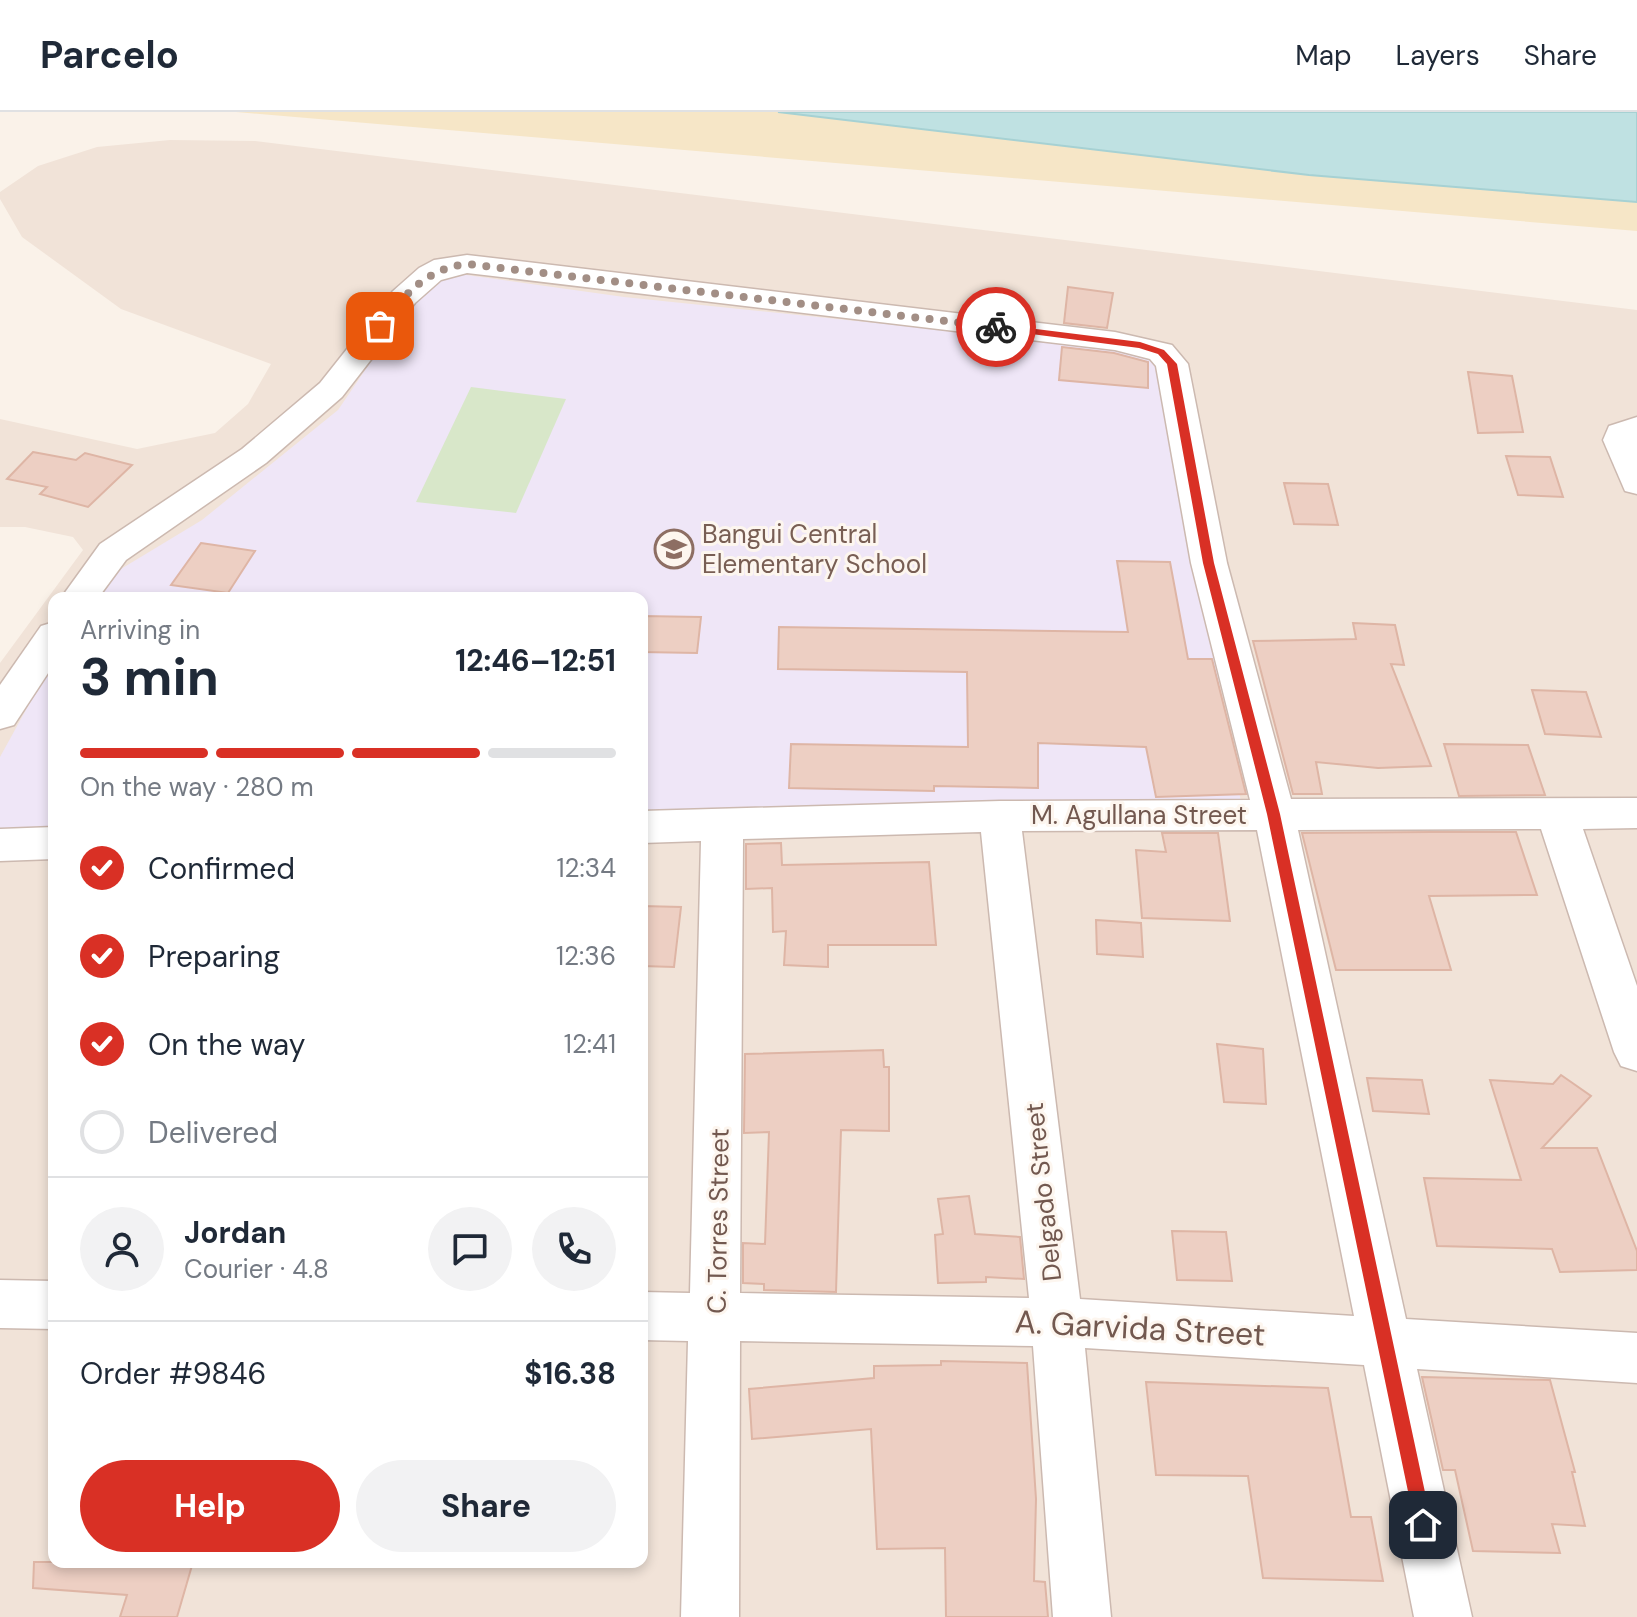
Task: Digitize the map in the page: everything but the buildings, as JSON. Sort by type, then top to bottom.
[{"type":"street","points":[[83,592],[113,552],[254,456],[331,390],[404,297],[430,274],[445,266],[467,264],[1140,345],[1161,352],[1172,364],[1209,563],[1274,814],[1443,1617]]},
{"type":"street","points":[[1637,427],[1621,433],[1620,440],[1637,483]]},
{"type":"street","points":[[0,715],[48,644]]},
{"type":"street","name":"M. Agullana Street","points":[[648,827],[1000,816],[1637,813]]},
{"type":"street","points":[[1557,814],[1637,1052]]},
{"type":"street","name":"Delgado Street","points":[[1000,816],[1057,1322],[1082,1617]]},
{"type":"street","name":"C. Torres Street","points":[[710,1617],[718,1317],[722,825]]},
{"type":"street","points":[[0,845],[48,843]]},
{"type":"street","points":[[0,1304],[48,1305]]},
{"type":"street","name":"A. Garvida Street","points":[[648,1316],[1057,1322],[1637,1358]]},
{"type":"shaded area","points":[[170,140],[255,141],[1637,310],[1637,1617],[0,1617],[0,663],[48,598],[48,1568],[648,1568],[648,592],[52,592],[83,550],[73,537],[25,527],[0,527],[0,419],[137,449],[215,433],[248,404],[271,364],[121,309],[22,237],[0,199],[0,192],[38,166],[97,147]]},
{"type":"shaded area","name":"Bangui Central Elementary School","points":[[452,273],[624,297],[1146,351],[1160,359],[1241,802],[648,815],[648,592],[97,592],[106,578],[202,520],[338,410],[404,313],[430,286]]},
{"type":"shaded area","points":[[48,670],[48,827],[0,829],[0,757]]},
{"type":"green space","points":[[471,387],[566,399],[516,513],[416,502]]},
{"type":"sand","points":[[236,112],[778,112],[1309,175],[1637,202],[1637,231]]},
{"type":"water","points":[[778,112],[1637,112],[1637,202],[1309,175]]},
{"type":"way so far","points":[[380,326],[404,297],[430,274],[445,266],[467,264],[996,327]]},
{"type":"place","name":"Bangui Central Elementary School","points":[[674,549]]},
{"type":"route","points":[[996,327],[1140,345],[1161,352],[1172,364],[1209,563],[1274,814],[1423,1525]]}]
